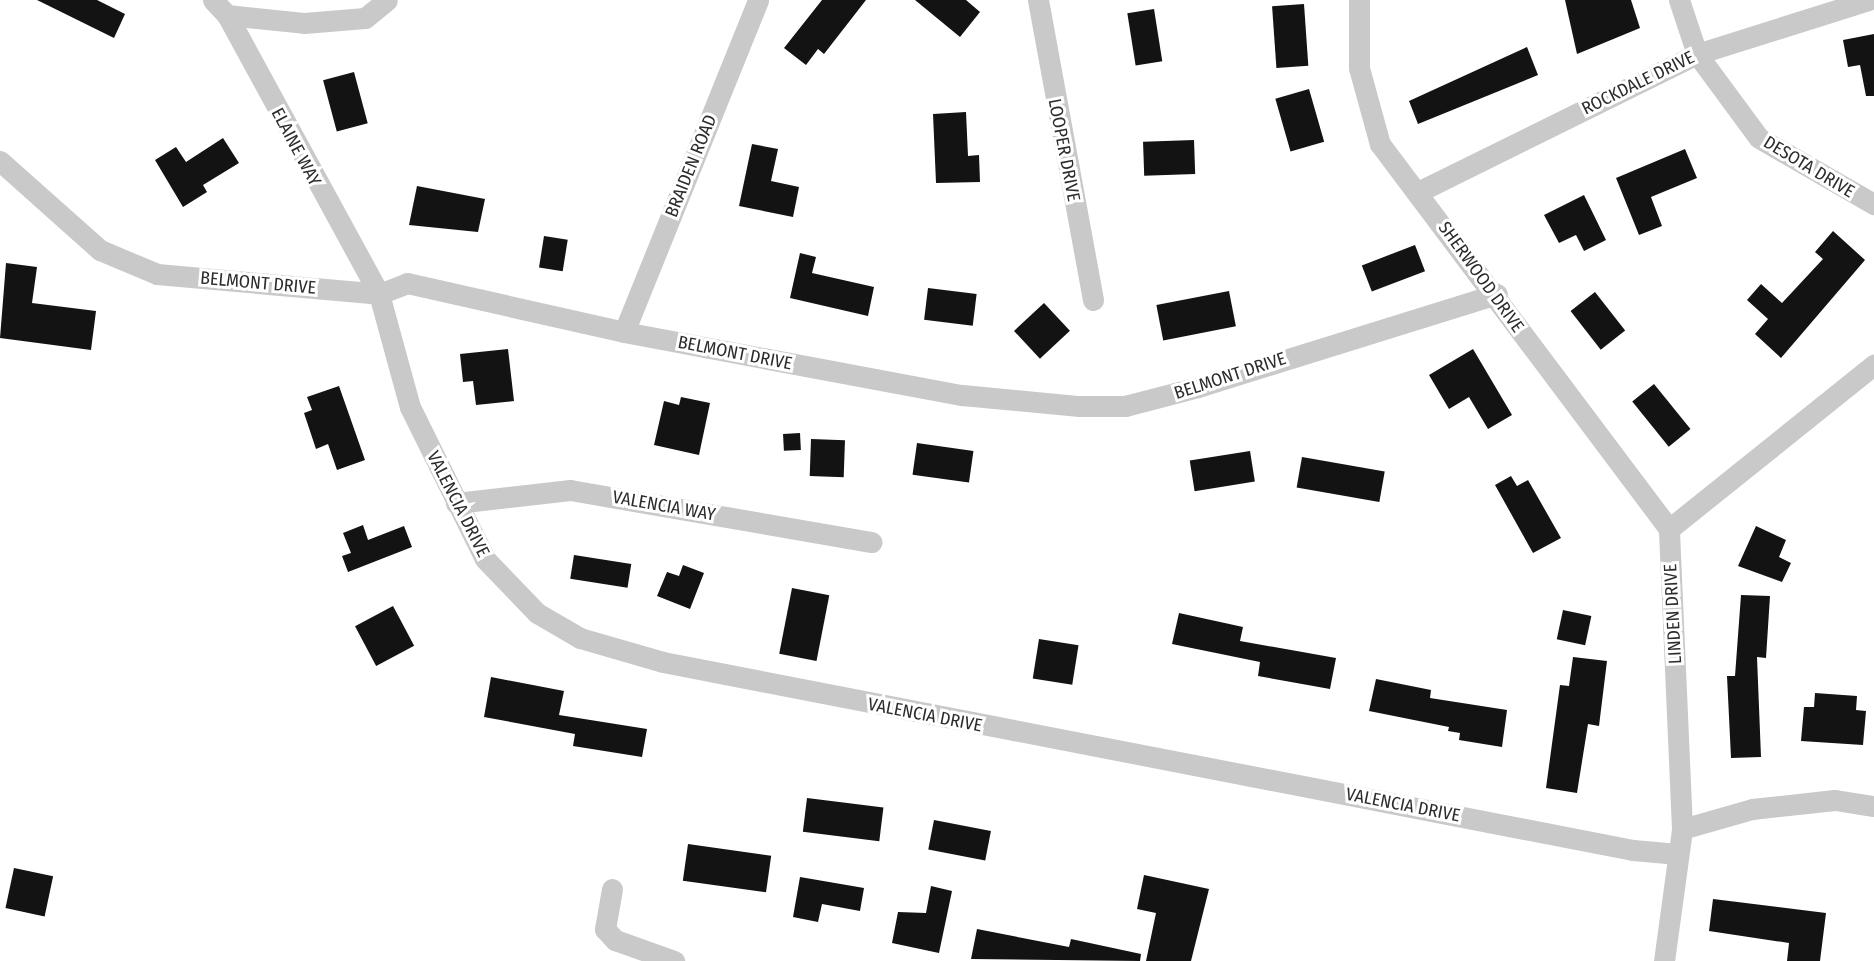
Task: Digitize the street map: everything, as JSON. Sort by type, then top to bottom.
[{"type":"street","points":[[220,8],[304,23],[365,18],[387,0]]},
{"type":"street","name":"BRAIDEN ROAD","points":[[624,332],[758,0]]},
{"type":"street","name":"LOOPER DRIVE","points":[[1038,0],[1093,300]]},
{"type":"street","name":"SHERWOOD DRIVE","points":[[1359,0],[1359,68],[1380,144],[1497,294],[1530,347],[1669,529]]},
{"type":"street","name":"DESOTA DRIVE","points":[[1679,0],[1697,54],[1759,138],[1874,204]]},
{"type":"street","name":"ROCKDALE DRIVE","points":[[1418,192],[1697,54],[1868,0]]},
{"type":"street","name":"ELAINE WAY","points":[[220,8],[379,294]]},
{"type":"street","name":"BELMONT DRIVE","points":[[0,161],[100,250],[157,274],[379,294],[408,284],[624,332],[962,395],[1125,406],[1497,294]]},
{"type":"street","name":"VALENCIA DRIVE","points":[[379,294],[410,407],[485,559],[537,613],[580,638],[663,662],[1633,850],[1678,854]]},
{"type":"street","points":[[1669,529],[1874,365]]},
{"type":"street","name":"VALENCIA WAY","points":[[456,503],[570,490],[872,542]]},
{"type":"street","name":"LINDEN DRIVE","points":[[1664,961],[1682,829],[1669,529]]},
{"type":"street","points":[[1682,829],[1752,809],[1834,800],[1874,806]]},
{"type":"street","points":[[612,889],[605,929],[615,940],[674,961]]},
{"type":"building","points":[[37,0],[97,0],[125,14],[114,38]]},
{"type":"building","points":[[822,0],[866,0],[824,54],[818,49],[806,65],[784,48]]},
{"type":"building","points":[[915,0],[966,0],[980,12],[960,37]]},
{"type":"building","points":[[1565,0],[1631,0],[1640,28],[1577,54]]},
{"type":"building","points":[[1304,4],[1308,66],[1276,68],[1272,6]]},
{"type":"building","points":[[1154,9],[1162,61],[1136,66],[1127,13]]},
{"type":"building","points":[[1874,34],[1874,96],[1866,96],[1860,65],[1848,67],[1843,40]]},
{"type":"building","points":[[1527,47],[1538,75],[1418,124],[1409,101]]},
{"type":"building","points":[[354,72],[368,123],[337,131],[323,80]]},
{"type":"building","points":[[1309,89],[1324,142],[1291,152],[1275,99]]},
{"type":"building","points":[[966,112],[968,156],[979,155],[980,182],[936,183],[933,114]]},
{"type":"building","points":[[223,138],[239,163],[203,185],[207,192],[183,207],[155,160],[176,147],[186,162]]},
{"type":"building","points":[[1194,140],[1195,174],[1144,176],[1143,142]]},
{"type":"building","points":[[752,144],[778,149],[771,181],[799,187],[793,217],[739,206]]},
{"type":"building","points":[[1685,149],[1697,178],[1651,197],[1662,226],[1639,235],[1616,178]]},
{"type":"building","points":[[417,186],[485,199],[478,232],[409,225]]},
{"type":"building","points":[[1584,195],[1606,240],[1584,251],[1576,235],[1559,243],[1544,215]]},
{"type":"building","points":[[1833,231],[1865,260],[1781,358],[1755,334],[1768,319],[1747,300],[1761,284],[1782,303],[1823,259],[1815,252]]},
{"type":"building","points":[[544,236],[568,240],[563,271],[539,268]]},
{"type":"building","points":[[1415,245],[1425,271],[1372,292],[1362,265]]},
{"type":"building","points":[[800,253],[816,257],[812,273],[874,287],[868,316],[790,298]]},
{"type":"building","points":[[6,263],[37,267],[32,303],[96,311],[91,350],[0,338]]},
{"type":"building","points":[[928,288],[977,294],[973,326],[924,320]]},
{"type":"building","points":[[1229,291],[1236,326],[1163,340],[1156,305]]},
{"type":"building","points":[[1595,292],[1625,331],[1601,350],[1571,311]]},
{"type":"building","points":[[1044,303],[1070,331],[1040,359],[1014,331]]},
{"type":"building","points":[[508,349],[514,401],[476,405],[473,381],[463,382],[460,354]]},
{"type":"building","points":[[1473,349],[1512,415],[1488,429],[1469,397],[1449,409],[1429,375]]},
{"type":"building","points":[[1654,384],[1691,429],[1669,447],[1632,402]]},
{"type":"building","points":[[339,386],[365,460],[337,470],[328,444],[316,449],[304,413],[312,410],[307,397]]},
{"type":"building","points":[[681,397],[710,403],[699,455],[654,445],[664,401],[679,405]]},
{"type":"building","points":[[800,433],[801,450],[784,451],[783,434]]},
{"type":"building","points":[[811,439],[845,440],[844,477],[810,476]]},
{"type":"building","points":[[917,443],[973,451],[969,483],[913,475]]},
{"type":"building","points":[[1250,451],[1255,482],[1195,491],[1190,461]]},
{"type":"building","points":[[1302,457],[1385,472],[1379,502],[1297,488]]},
{"type":"building","points":[[1511,476],[1517,486],[1528,480],[1561,538],[1533,553],[1495,485]]},
{"type":"building","points":[[363,525],[368,540],[404,526],[412,547],[348,572],[342,556],[351,553],[343,533]]},
{"type":"building","points":[[1756,526],[1786,540],[1779,557],[1791,563],[1782,582],[1738,566]]},
{"type":"building","points":[[574,555],[631,564],[628,588],[570,579]]},
{"type":"building","points":[[683,565],[704,573],[690,609],[657,596],[667,572],[679,576]]},
{"type":"building","points":[[792,588],[829,595],[817,661],[779,654]]},
{"type":"building","points":[[1741,595],[1770,596],[1766,658],[1757,657],[1761,757],[1731,758],[1727,676],[1735,676]]},
{"type":"building","points":[[393,606],[414,646],[376,666],[355,626]]},
{"type":"building","points":[[1563,610],[1591,616],[1585,645],[1557,639]]},
{"type":"building","points":[[1179,613],[1243,627],[1240,641],[1336,658],[1330,689],[1258,676],[1260,662],[1172,644]]},
{"type":"building","points":[[1039,639],[1079,645],[1072,685],[1033,679]]},
{"type":"building","points":[[1573,657],[1607,661],[1599,726],[1588,724],[1577,793],[1546,788],[1560,685],[1569,686]]},
{"type":"building","points":[[491,677],[564,691],[559,715],[647,729],[642,757],[573,746],[575,734],[484,717]]},
{"type":"building","points":[[1376,679],[1431,690],[1430,698],[1507,710],[1502,747],[1459,740],[1460,733],[1448,731],[1449,727],[1369,711]]},
{"type":"building","points":[[1815,693],[1857,696],[1856,710],[1866,711],[1863,745],[1801,741],[1804,707],[1814,707]]},
{"type":"building","points":[[807,798],[883,807],[879,841],[803,832]]},
{"type":"building","points":[[934,820],[991,831],[985,861],[928,849]]},
{"type":"building","points":[[688,844],[771,856],[766,892],[683,881]]},
{"type":"building","points":[[14,868],[53,876],[45,916],[5,908]]},
{"type":"building","points":[[1144,875],[1209,889],[1191,961],[1146,961],[1156,913],[1137,909]]},
{"type":"building","points":[[800,877],[864,888],[860,911],[822,904],[818,922],[793,917]]},
{"type":"building","points":[[931,886],[952,891],[939,953],[892,943],[898,912],[926,913]]},
{"type":"building","points":[[1713,899],[1826,913],[1820,961],[1787,961],[1789,943],[1709,931]]},
{"type":"building","points":[[977,929],[1069,947],[1071,939],[1141,954],[1140,961],[971,959]]}]
